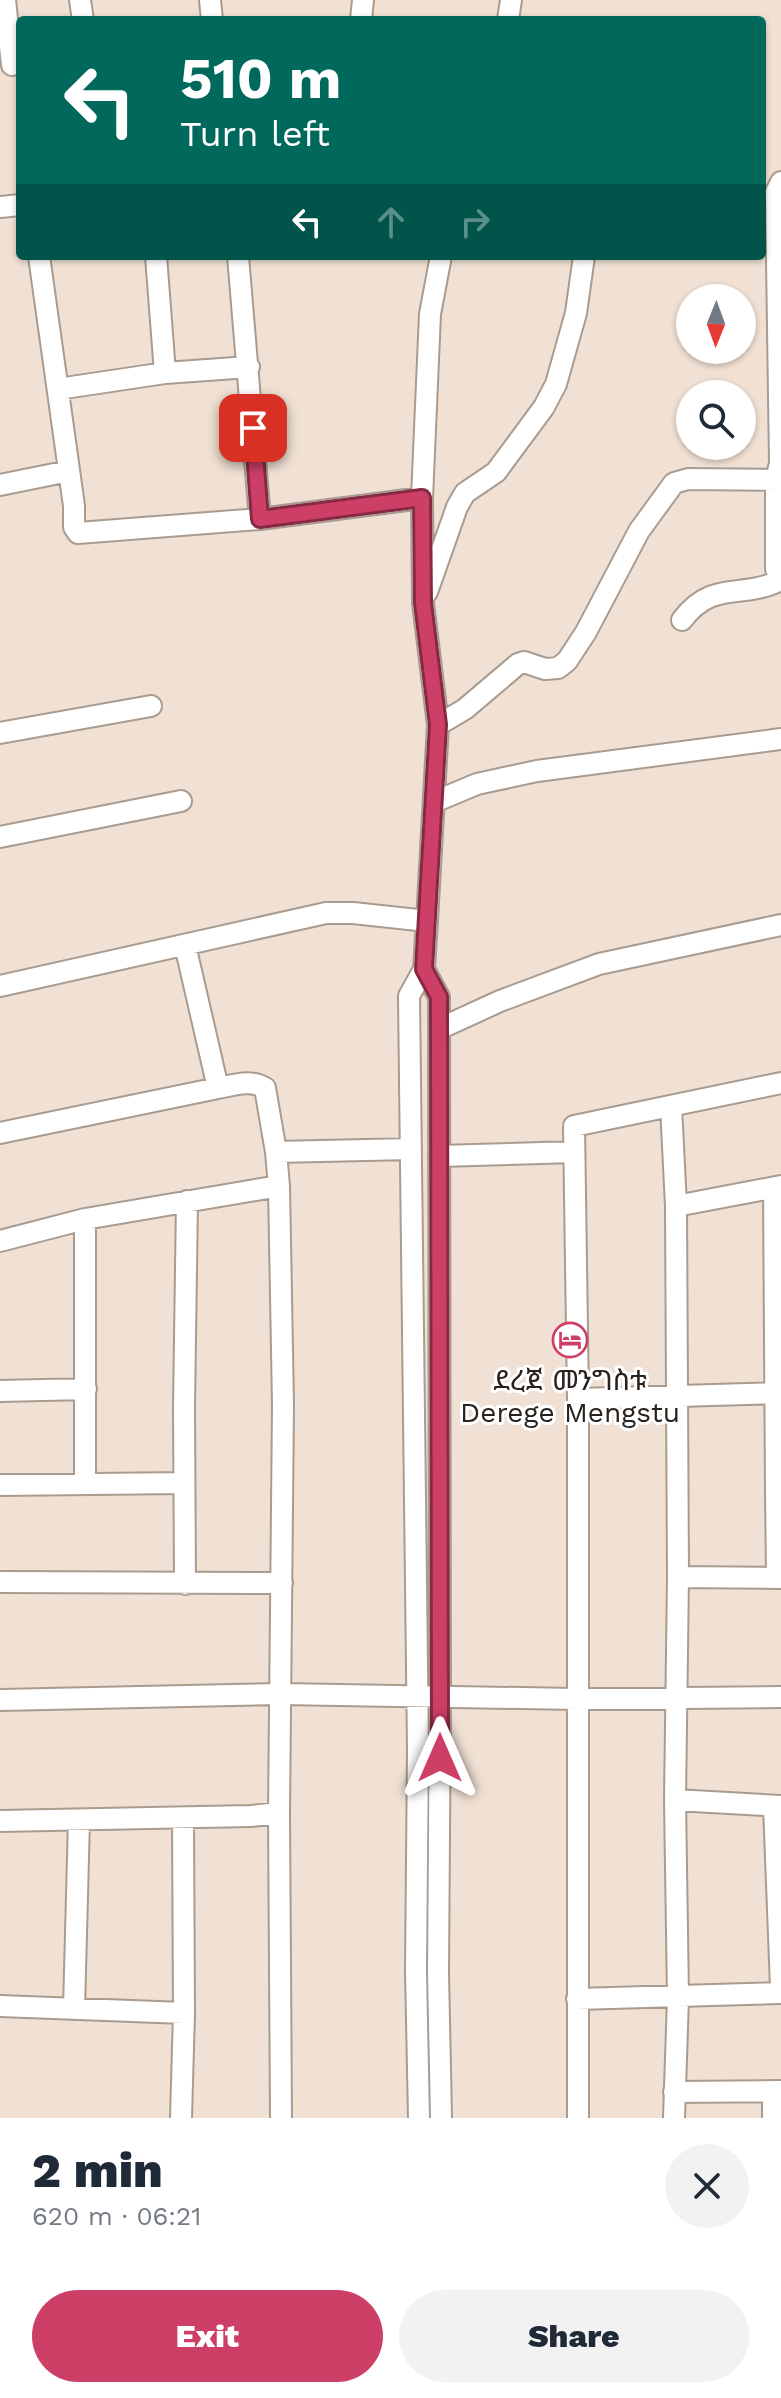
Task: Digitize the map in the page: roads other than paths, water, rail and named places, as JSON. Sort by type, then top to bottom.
[{"type":"street","points":[[5,0],[11,65]]},
{"type":"street","points":[[682,620],[693,605],[708,596],[720,592],[747,591],[781,578],[776,569],[779,468],[775,191]]},
{"type":"street","points":[[40,260],[74,527],[78,533],[260,519],[422,498]]},
{"type":"street","points":[[156,260],[165,373]]},
{"type":"street","points":[[238,260],[260,519]]},
{"type":"street","points":[[419,2118],[409,996],[424,969],[438,725],[423,603],[422,498],[430,314],[440,260]]},
{"type":"street","points":[[423,603],[457,507],[465,493],[496,472],[544,407],[556,384],[576,313],[583,260]]},
{"type":"street","points":[[58,389],[165,373],[249,367]]},
{"type":"street","points":[[438,725],[465,709],[518,664],[524,662],[545,669],[558,668],[567,661],[586,632],[639,531],[674,483],[779,468]]},
{"type":"street","points":[[0,485],[69,471]]},
{"type":"street","points":[[0,733],[151,706]]},
{"type":"street","points":[[434,802],[477,784],[537,771],[781,739]]},
{"type":"street","points":[[0,837],[181,801]]},
{"type":"street","points":[[0,986],[326,913],[427,921]]},
{"type":"street","points":[[439,1029],[500,1001],[599,964],[781,925]]},
{"type":"street","points":[[185,945],[218,1088]]},
{"type":"street","points":[[424,969],[439,997],[438,1973],[441,2118]]},
{"type":"street","points":[[0,1133],[247,1083],[258,1083],[265,1088],[279,1186],[283,1405],[279,1813],[281,2118]]},
{"type":"street","points":[[578,2118],[578,1399],[574,1126],[781,1083]]},
{"type":"street","points":[[671,1106],[676,1206],[678,1577],[675,1800],[678,1998],[674,2118]]},
{"type":"street","points":[[276,1152],[411,1149]]},
{"type":"street","points":[[439,1156],[574,1152]]},
{"type":"street","points":[[0,1241],[85,1219],[279,1186]]},
{"type":"street","points":[[676,1206],[777,1187],[779,1578],[678,1577]]},
{"type":"street","points":[[185,1584],[187,1201]]},
{"type":"street","points":[[85,1219],[85,1484]]},
{"type":"street","points":[[0,1391],[86,1389]]},
{"type":"street","points":[[578,1399],[778,1393]]},
{"type":"street","points":[[0,1485],[184,1483]]},
{"type":"street","points":[[0,1582],[282,1583]]},
{"type":"street","points":[[0,1700],[282,1694],[678,1700],[781,1697]]},
{"type":"street","points":[[577,1999],[678,1998],[781,1990],[778,1806],[675,1800]]},
{"type":"street","points":[[0,1821],[279,1813]]},
{"type":"street","points":[[181,2118],[183,1818]]},
{"type":"street","points":[[74,2009],[79,1820]]},
{"type":"street","points":[[0,2006],[184,2013]]},
{"type":"street","points":[[674,2092],[777,2091],[773,2118]]},
{"type":"place","name":"ደረጀ መንግስቱ Derege Mengstu","points":[[570,1340]]}]
